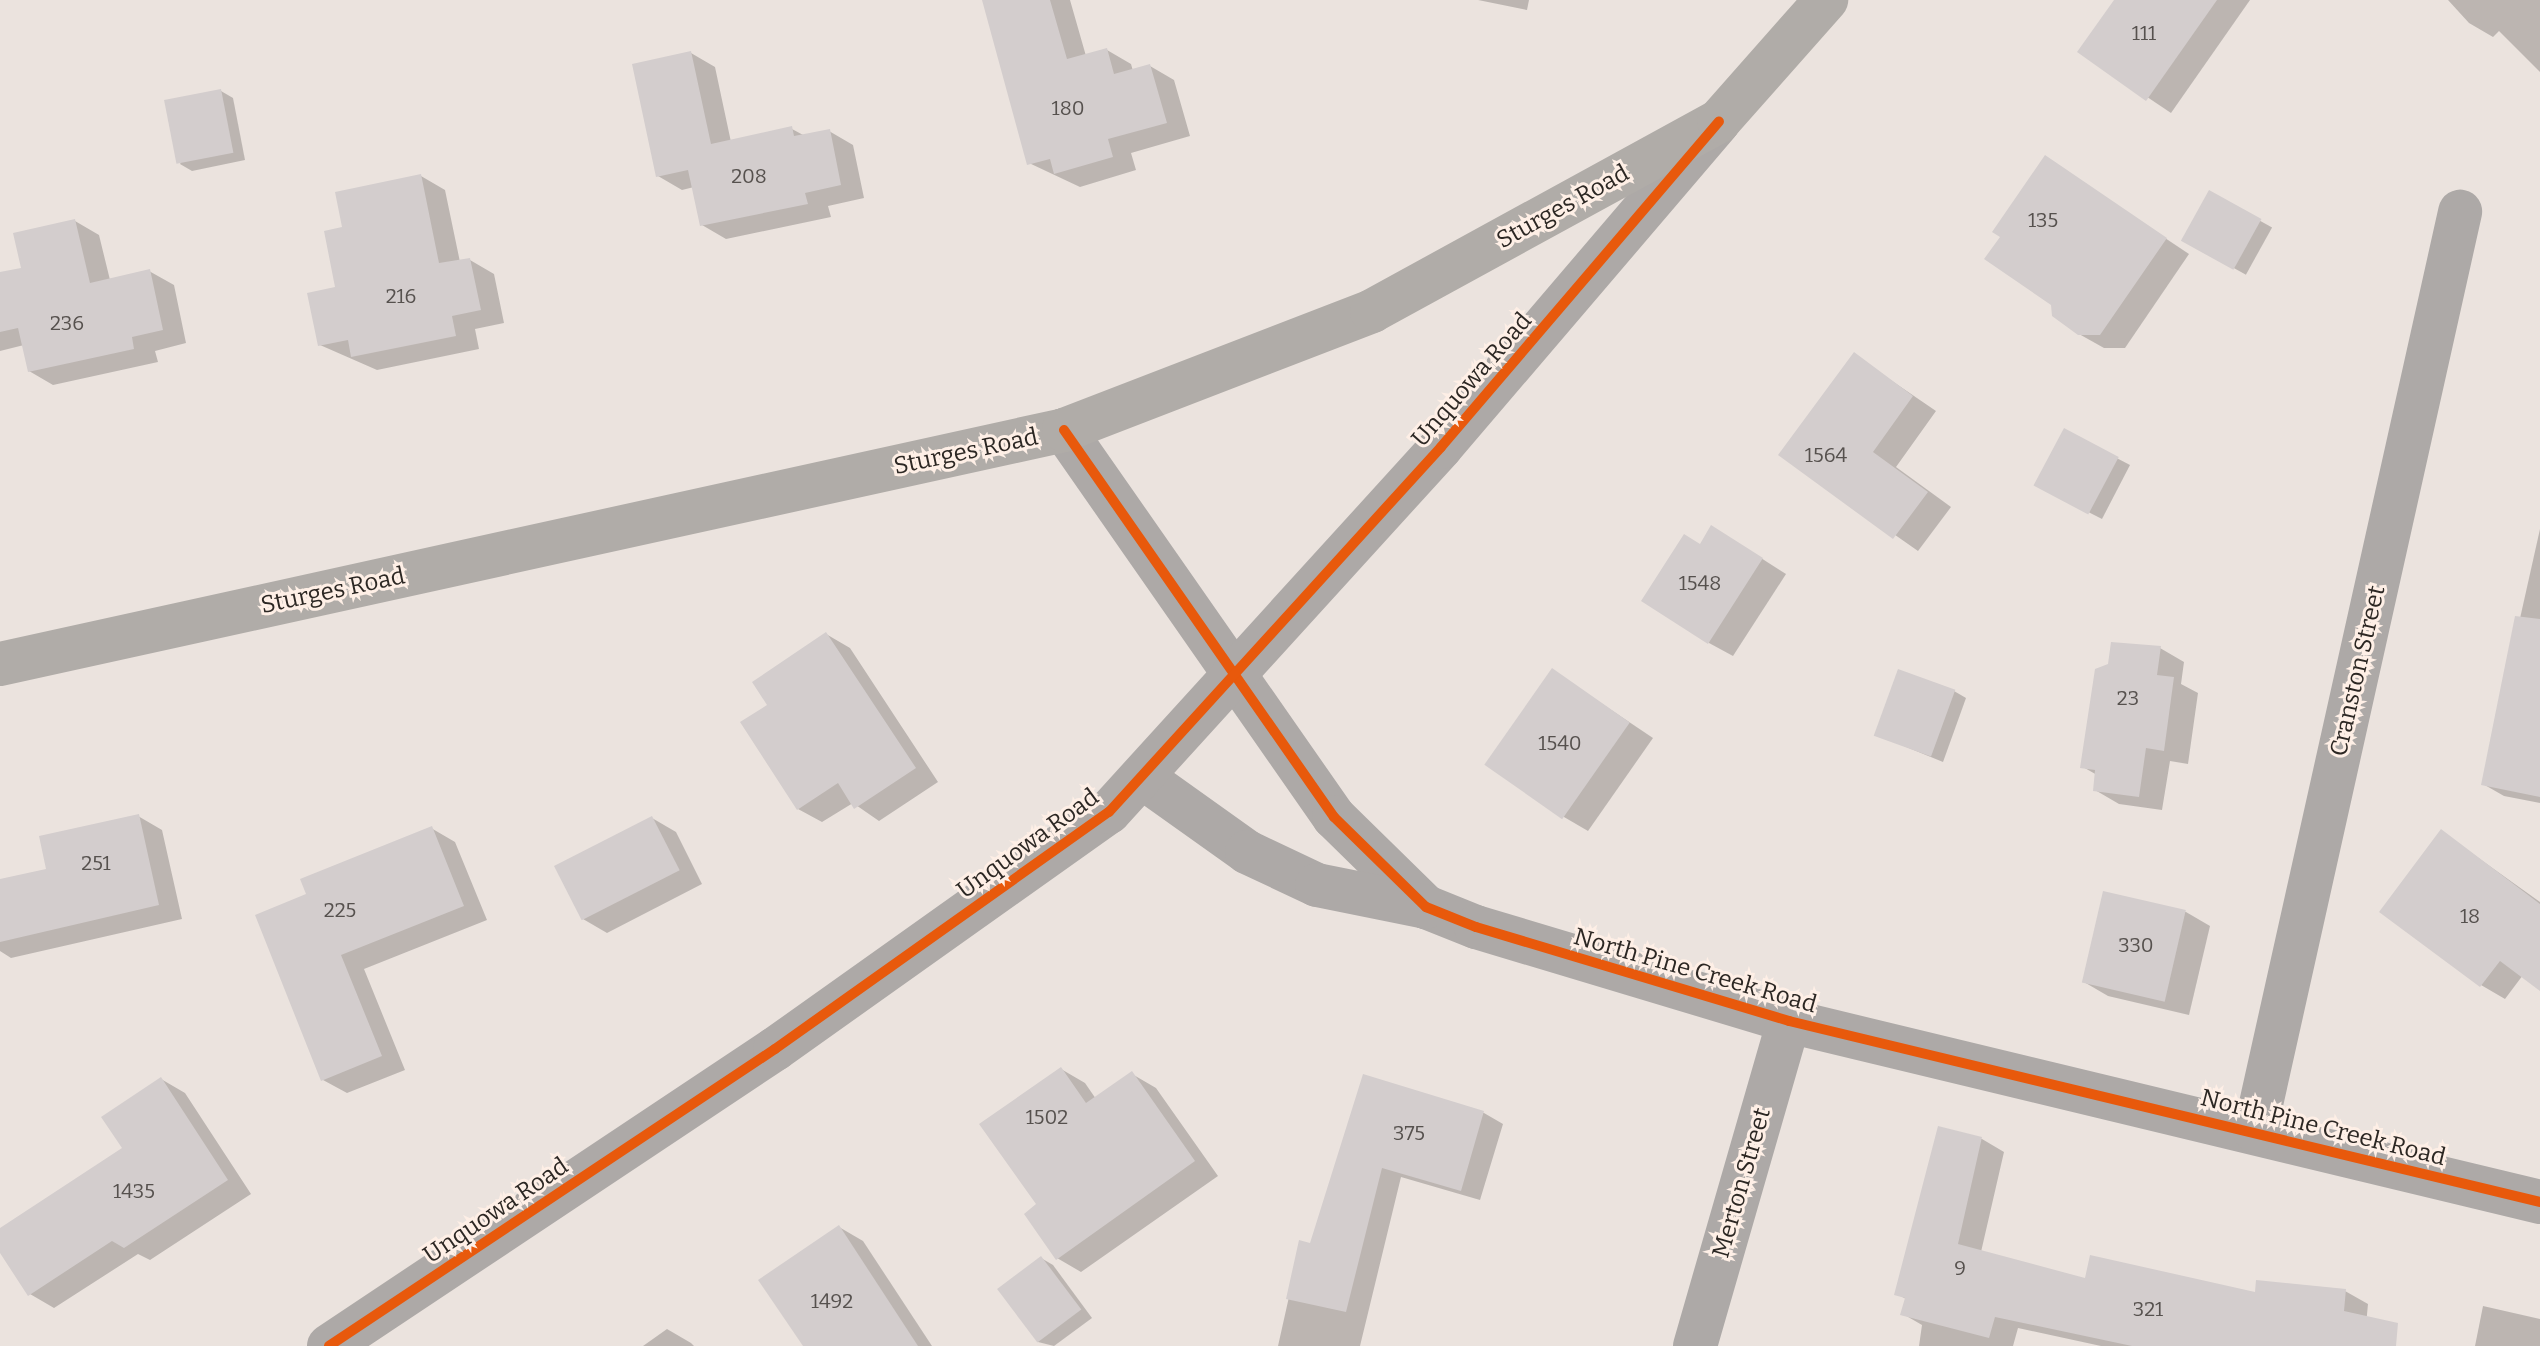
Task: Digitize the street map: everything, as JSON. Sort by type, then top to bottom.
[{"type":"main road","name":"Sturges Road","points":[[0,664],[1064,430],[1372,311],[1719,121],[1808,9]]},
{"type":"street","name":"Unquowa Road","points":[[329,1346],[775,1049],[1109,812],[1441,447],[1719,121]]},
{"type":"street","name":"Cranston Street","points":[[2255,1131],[2460,212]]},
{"type":"street","name":"North Pine Creek Road","points":[[1064,430],[1169,573],[1235,677],[1334,817],[1426,907]]},
{"type":"street","name":"North Pine Creek Road","points":[[1142,777],[1247,852],[1317,885],[1426,907],[1476,927],[1789,1021],[2540,1202]]},
{"type":"street","name":"Merton Street","points":[[1695,1346],[1789,1021]]},
{"type":"building","points":[[982,0],[1050,0],[1067,59],[1107,48],[1114,74],[1150,64],[1167,123],[1108,139],[1113,157],[1054,174],[1050,159],[1027,165]]},
{"type":"building","points":[[2114,0],[2217,0],[2146,101],[2077,52]]},
{"type":"building","points":[[691,51],[711,144],[792,126],[794,136],[830,129],[841,185],[805,193],[808,204],[700,226],[688,170],[656,177],[632,64]]},
{"type":"building","points":[[221,89],[233,153],[176,164],[164,100]]},
{"type":"building","points":[[2045,155],[2167,238],[2100,335],[2078,335],[2052,316],[2051,305],[1984,259],[2000,237],[1992,232]]},
{"type":"building","points":[[421,174],[439,263],[470,258],[481,310],[452,316],[456,336],[351,357],[348,340],[318,346],[307,293],[335,287],[324,231],[342,227],[335,192]]},
{"type":"building","points":[[2209,190],[2261,219],[2233,270],[2181,241]]},
{"type":"building","points":[[75,219],[90,283],[150,269],[163,330],[132,337],[134,349],[28,372],[18,328],[0,332],[0,272],[21,268],[13,233]]},
{"type":"building","points":[[1854,352],[1913,396],[1873,452],[1928,492],[1893,539],[1778,455]]},
{"type":"building","points":[[2064,428],[2119,457],[2088,514],[2033,485]]},
{"type":"building","points":[[1711,525],[1763,558],[1708,644],[1641,601],[1684,534],[1700,544]]},
{"type":"building","points":[[2515,616],[2540,619],[2540,797],[2481,785]]},
{"type":"building","points":[[826,632],[916,768],[854,809],[838,783],[797,810],[740,722],[767,705],[752,682]]},
{"type":"building","points":[[2111,642],[2161,646],[2157,675],[2174,677],[2164,751],[2146,748],[2139,797],[2093,791],[2095,770],[2080,768],[2095,669],[2108,664]]},
{"type":"building","points":[[1552,668],[1630,722],[1562,819],[1484,765]]},
{"type":"building","points":[[1898,669],[1955,690],[1931,757],[1874,736]]},
{"type":"building","points":[[139,814],[159,905],[0,942],[0,879],[46,869],[39,836]]},
{"type":"building","points":[[652,816],[680,870],[582,920],[554,866]]},
{"type":"building","points":[[432,826],[464,906],[341,955],[382,1056],[321,1081],[255,915],[306,894],[300,879]]},
{"type":"building","points":[[2441,829],[2540,904],[2540,991],[2500,961],[2480,987],[2379,912]]},
{"type":"building","points":[[2103,891],[2186,910],[2165,1002],[2082,983]]},
{"type":"building","points":[[1061,1067],[1086,1103],[1132,1071],[1195,1161],[1056,1260],[1024,1214],[1036,1204],[979,1124]]},
{"type":"building","points":[[1363,1074],[1484,1111],[1461,1191],[1382,1168],[1346,1312],[1286,1299],[1299,1240],[1310,1243]]},
{"type":"building","points":[[161,1077],[228,1180],[124,1248],[112,1241],[28,1296],[0,1253],[0,1228],[122,1148],[101,1117]]},
{"type":"building","points":[[1938,1126],[1982,1137],[1958,1244],[2085,1278],[2090,1255],[2255,1292],[2256,1280],[2346,1289],[2344,1311],[2398,1323],[2396,1346],[2132,1346],[1995,1317],[1989,1338],[1900,1315],[1905,1298],[1894,1295]]},
{"type":"building","points":[[839,1225],[918,1346],[803,1346],[758,1280]]},
{"type":"building","points":[[1041,1256],[1081,1310],[1037,1343],[997,1289]]},
{"type":"cycle path","points":[[329,1346],[775,1049],[1109,812],[1441,447],[1719,121]]},
{"type":"cycle path","points":[[1064,430],[1334,817],[1426,907],[1476,927],[1789,1021],[2540,1202]]}]
